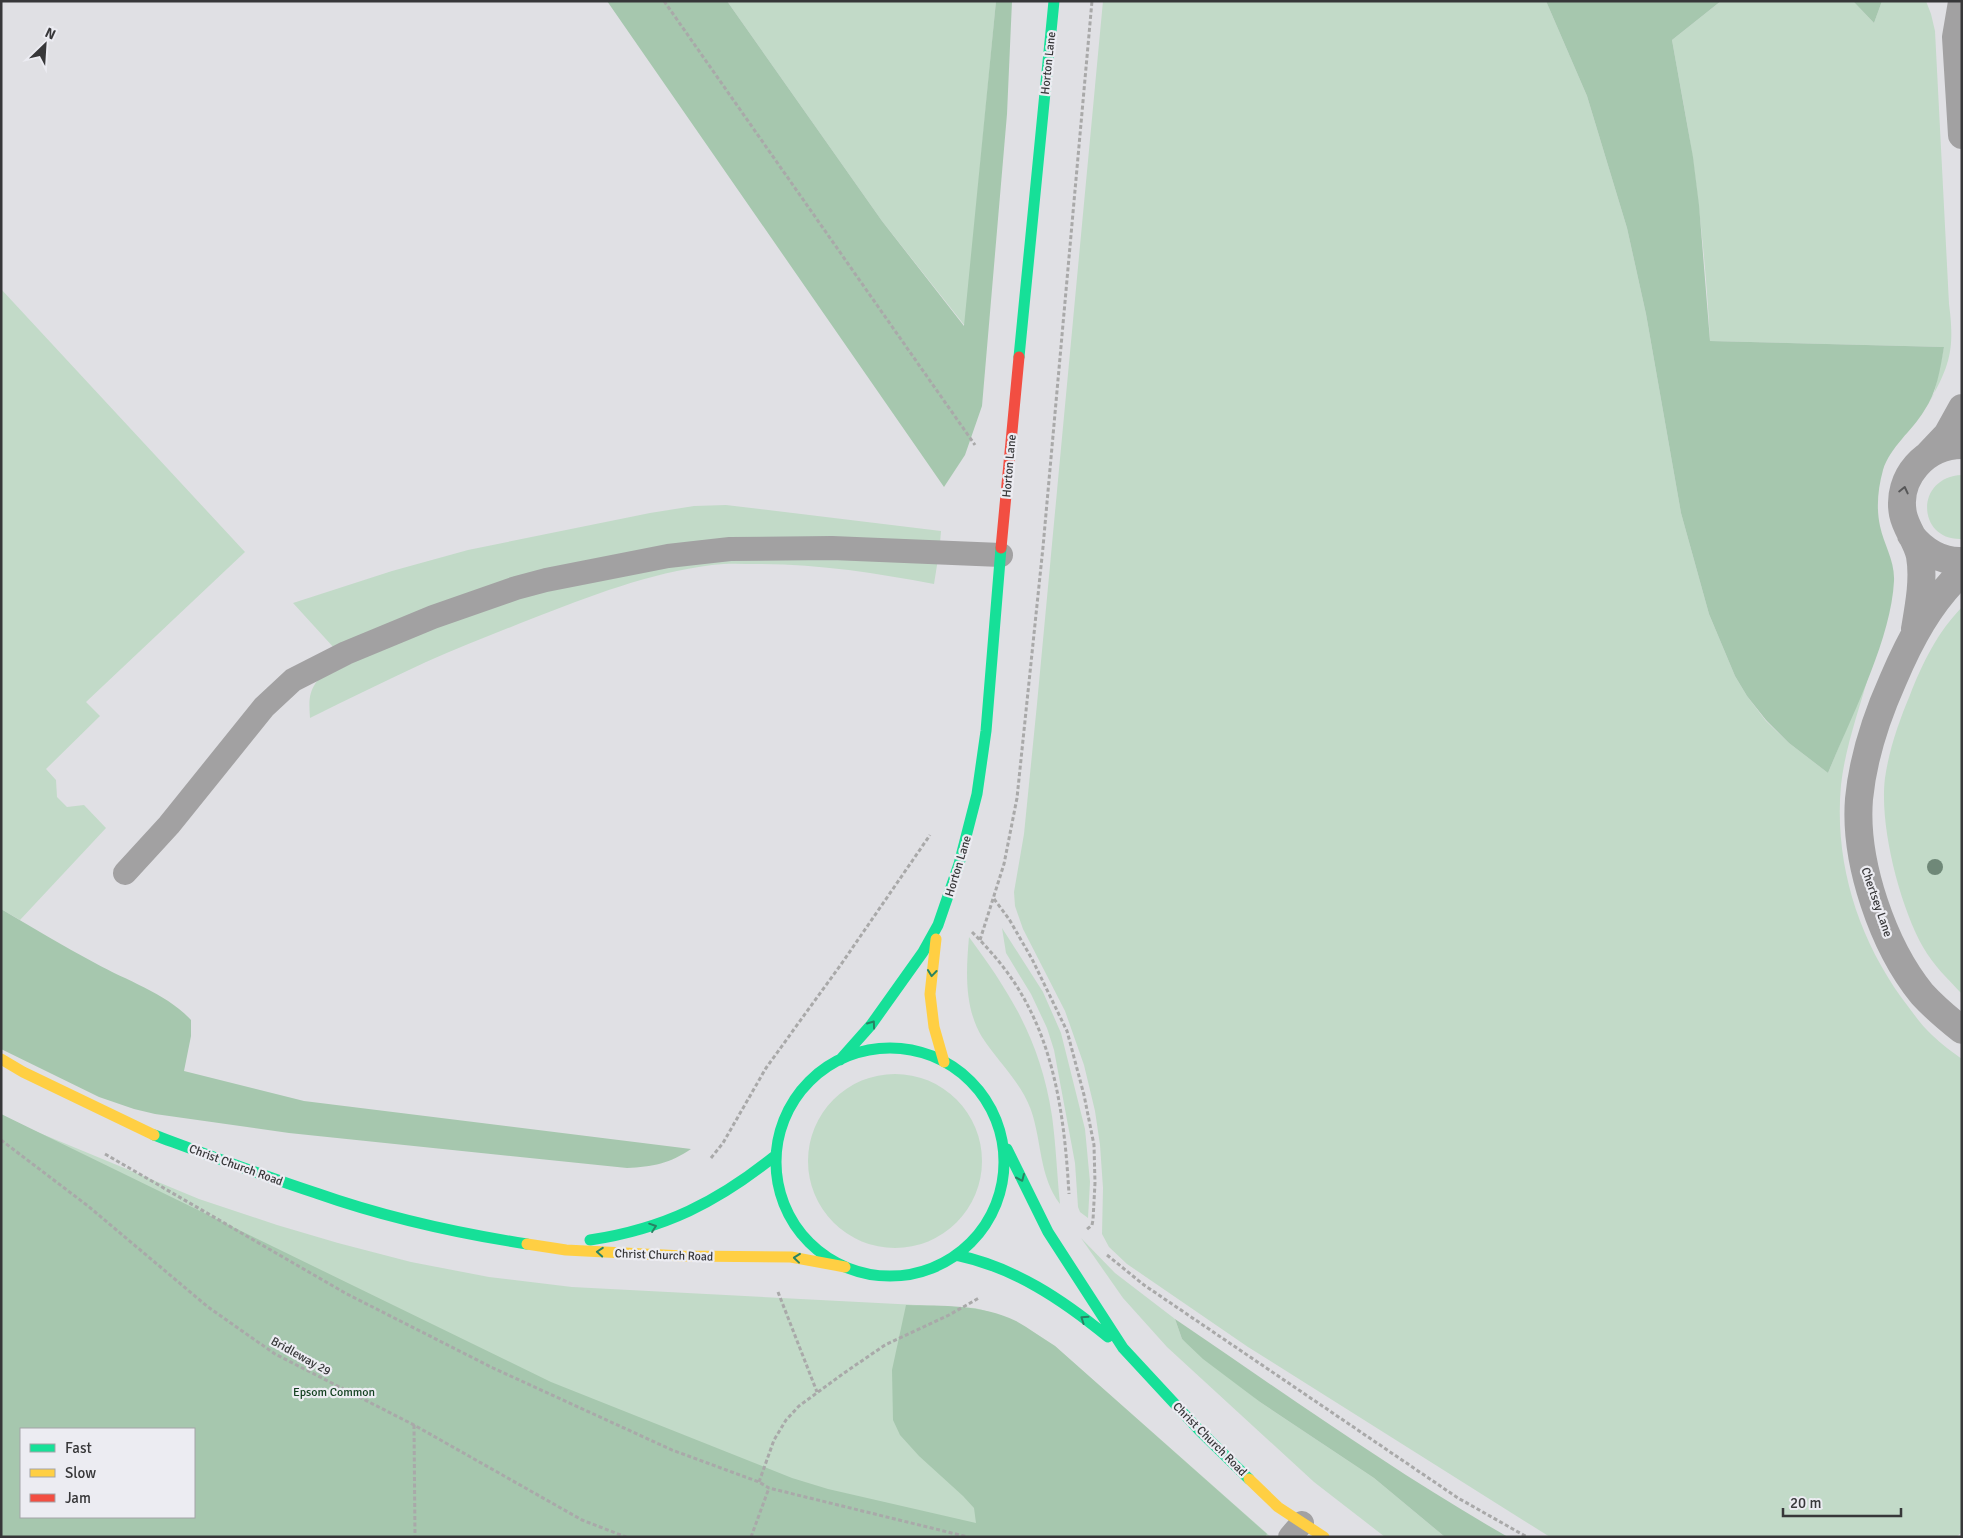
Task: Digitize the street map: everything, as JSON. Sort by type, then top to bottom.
[{"type":"main road","name":"Horton Lane","points":[[840,1060],[871,1025],[923,952],[938,925],[971,823],[982,762],[1006,489],[1054,1]]},
{"type":"main road","name":"Horton Lane","points":[[938,925],[930,994],[934,1027],[944,1062]]},
{"type":"main road","points":[[889,1048],[919,1052],[944,1062],[963,1075],[980,1092],[993,1112],[1001,1134],[1004,1169],[1003,1182],[996,1204],[979,1235],[956,1256],[932,1269],[910,1275],[877,1275],[845,1267],[817,1249],[795,1224],[781,1194],[776,1155],[785,1118],[795,1100],[816,1076],[840,1060],[866,1051],[889,1048]]},
{"type":"main road","name":"Christ Church Road","points":[[1,1059],[23,1072],[147,1133],[317,1194],[394,1216],[484,1237],[566,1250],[683,1256],[791,1257],[845,1267]]},
{"type":"main road","name":"Christ Church Road","points":[[1001,1134],[1026,1190],[1048,1232],[1123,1348],[1199,1430],[1278,1507],[1296,1530],[1324,1537]]},
{"type":"main road","name":"Christ Church Road","points":[[484,1237],[544,1242],[577,1241],[618,1236],[649,1229],[687,1214],[717,1198],[739,1185],[776,1155]]},
{"type":"main road","name":"Christ Church Road","points":[[956,1256],[978,1259],[1011,1273],[1064,1305],[1123,1348]]},
{"type":"street","points":[[1946,1],[1956,37],[1962,135]]},
{"type":"street","points":[[1956,37],[1962,2]]},
{"type":"street","name":"Chertsey Lane","points":[[1962,408],[1947,435],[1929,454],[1914,466],[1903,492],[1903,514],[1918,550],[1921,578],[1916,622],[1912,637],[1880,707],[1869,745],[1859,801],[1860,847],[1868,883],[1889,939],[1910,977],[1923,994],[1962,1030]]},
{"type":"street","name":"Chertsey Lane","points":[[1929,454],[1944,447],[1962,445]]},
{"type":"street","name":"Chertsey Lane","points":[[1910,534],[1924,549],[1932,554],[1946,560],[1962,561]]},
{"type":"street","name":"Chertsey Lane","points":[[1912,637],[1940,597],[1962,572]]},
{"type":"lane","points":[[125,873],[169,825],[264,707],[293,680],[346,653],[433,617],[516,588],[546,580],[668,556],[730,549],[832,548],[1001,555]]},
{"type":"path","points":[[664,1],[1006,489]]},
{"type":"path","points":[[980,940],[1010,842],[1017,798],[1043,547],[1092,1]]},
{"type":"path","points":[[706,1162],[723,1142],[766,1068],[842,963],[926,839],[940,826],[971,823]]},
{"type":"path","points":[[994,899],[1009,919],[1041,975],[1072,1046],[1087,1110],[1095,1163],[1093,1220],[1086,1232],[1082,1226]]},
{"type":"path","points":[[946,905],[996,958],[1023,995],[1036,1022],[1051,1065],[1064,1133],[1071,1207],[1048,1232]]},
{"type":"path","name":"Bridleway 29","points":[[1,1140],[88,1206],[208,1307],[268,1349],[414,1425],[582,1520],[626,1537]]},
{"type":"path","points":[[98,1150],[345,1293],[493,1368],[672,1450],[759,1482],[769,1488],[968,1537]]},
{"type":"path","points":[[1101,1250],[1144,1285],[1450,1492],[1527,1537]]},
{"type":"path","points":[[759,1482],[774,1440],[786,1420],[799,1406],[885,1346],[950,1315],[980,1297],[1011,1273]]},
{"type":"path","points":[[414,1425],[415,1537]]},
{"type":"path","points":[[752,1537],[769,1488]]},
{"type":"green space","points":[[607,1],[727,1],[882,221],[964,326],[996,1],[1012,1],[1007,114],[982,406],[965,455],[944,487]]},
{"type":"green space","points":[[727,1],[996,1],[965,326],[882,221]]},
{"type":"green space","points":[[1103,1],[1546,1],[1587,96],[1627,228],[1646,314],[1681,513],[1709,614],[1735,676],[1766,721],[1789,743],[1828,773],[1869,674],[1849,743],[1841,785],[1841,841],[1845,869],[1861,923],[1886,973],[1901,997],[1924,1026],[1939,1042],[1962,1059],[1962,1532],[1956,1537],[1550,1537],[1248,1347],[1127,1264],[1109,1247],[1102,1234],[1103,1188],[1100,1145],[1095,1111],[1084,1065],[1065,1011],[1023,929],[1015,906],[1014,892],[1024,834],[1037,704]]},
{"type":"green space","points":[[1546,1],[1721,1],[1672,40],[1693,157],[1699,205],[1710,341],[1944,347],[1932,396],[1919,418],[1896,446],[1883,470],[1878,512],[1894,574],[1891,604],[1878,653],[1828,773],[1789,743],[1766,720],[1747,696],[1735,676],[1709,614],[1681,513],[1646,314],[1627,228],[1587,96]]},
{"type":"green space","points":[[1721,1],[1853,1],[1874,23],[1882,1],[1926,1],[1935,31],[1951,320],[1949,357],[1934,393],[1944,347],[1710,341],[1696,183],[1672,40]]},
{"type":"green space","points":[[1853,1],[1882,1],[1874,23]]},
{"type":"green space","points":[[1,289],[245,552],[86,702],[100,716],[46,769],[56,780],[57,797],[67,807],[84,805],[106,828],[20,920],[1,909]]},
{"type":"green space","points":[[1962,475],[1962,539],[1947,537],[1936,530],[1930,520],[1927,509],[1929,497],[1935,486],[1946,478]]},
{"type":"green space","points":[[726,505],[941,531],[940,543],[712,544],[335,649],[293,603],[392,571],[468,550],[650,513],[694,506]]},
{"type":"green space","points":[[938,559],[934,584],[847,570],[780,564],[718,564],[665,574],[598,594],[478,640],[426,662],[310,718],[309,703],[311,693],[318,680],[405,636],[538,590],[698,560]]},
{"type":"green space","points":[[1962,607],[1962,994],[1927,954],[1907,910],[1899,888],[1888,842],[1884,797],[1885,778],[1892,746],[1915,683],[1938,638]]},
{"type":"green space","points":[[1,909],[83,957],[146,988],[181,1011],[191,1020],[191,1036],[184,1071],[304,1101],[691,1149],[676,1158],[661,1163],[645,1167],[627,1168],[289,1133],[155,1114],[99,1097],[1,1049]]},
{"type":"green space","points":[[1002,928],[1043,992],[1061,1033],[1085,1129],[1090,1182],[1088,1218],[1080,1212],[1078,1207],[1075,1163],[1054,1050],[1047,1028],[1031,994],[1006,953]]},
{"type":"green space","points":[[969,937],[999,979],[1011,1000],[1032,1043],[1040,1065],[1052,1116],[1060,1204],[1053,1193],[1044,1170],[1035,1122],[1027,1100],[982,1037],[972,1014],[967,976]]},
{"type":"green space","points":[[904,1074],[928,1080],[944,1088],[957,1099],[968,1112],[976,1128],[981,1144],[981,1178],[976,1194],[968,1210],[957,1223],[944,1234],[920,1245],[904,1248],[886,1248],[870,1245],[846,1234],[822,1210],[809,1178],[808,1152],[811,1136],[822,1112],[846,1088],[878,1075]]},
{"type":"green space","name":"Epsom Common","points":[[1,1114],[30,1129],[199,1199],[277,1225],[411,1262],[489,1277],[572,1287],[975,1308],[987,1311],[1017,1323],[1055,1346],[1271,1537],[1,1537]]},
{"type":"green space","name":"Epsom Common","points":[[1,1114],[551,1382],[792,1478],[828,1489],[976,1523],[974,1508],[919,1456],[900,1435],[893,1420],[892,1370],[906,1305],[962,1307],[1003,1315],[1016,1321],[1055,1346],[1267,1534],[1265,1537],[1,1537]]},
{"type":"green space","points":[[1081,1238],[1115,1273],[1175,1319],[1182,1339],[1260,1402],[1374,1478],[1445,1537],[1385,1537],[1314,1482],[1167,1347],[1123,1298]]},
{"type":"green space","points":[[1175,1319],[1381,1459],[1508,1537],[1445,1537],[1374,1478],[1260,1402],[1203,1359],[1182,1339]]},
{"type":"traffic: fast","points":[[1019,357],[1054,1]]},
{"type":"traffic: fast","points":[[840,1060],[871,1025],[923,952],[938,925],[959,864],[977,794],[986,731],[1001,548]]},
{"type":"traffic: fast","points":[[890,1048],[912,1050],[934,1057],[953,1067],[971,1081],[985,1099],[995,1118],[1002,1140],[1004,1162],[1002,1184],[995,1206],[985,1225],[971,1243],[953,1257],[934,1267],[912,1274],[890,1276],[868,1274],[846,1267],[827,1257],[809,1243],[795,1225],[785,1206],[778,1184],[776,1162],[778,1140],[785,1118],[795,1099],[809,1081],[827,1067],[846,1057],[868,1050],[890,1048]]},
{"type":"traffic: fast","points":[[154,1135],[275,1179],[368,1210],[474,1235],[527,1244]]},
{"type":"traffic: fast","points":[[1007,1149],[1048,1232],[1123,1348],[1199,1430],[1249,1479]]},
{"type":"traffic: fast","points":[[590,1240],[642,1229],[689,1211],[733,1187],[776,1155]]},
{"type":"traffic: fast","points":[[956,1255],[977,1260],[1018,1276],[1073,1310],[1108,1337]]},
{"type":"traffic: slow","points":[[936,939],[930,994],[934,1027],[944,1062]]},
{"type":"traffic: slow","points":[[1,1059],[23,1072],[154,1135]]},
{"type":"traffic: slow","points":[[527,1244],[566,1250],[683,1256],[791,1257],[845,1267]]},
{"type":"traffic: slow","points":[[1249,1479],[1278,1507],[1324,1537]]},
{"type":"traffic: jam","points":[[1001,548],[1019,357]]}]
